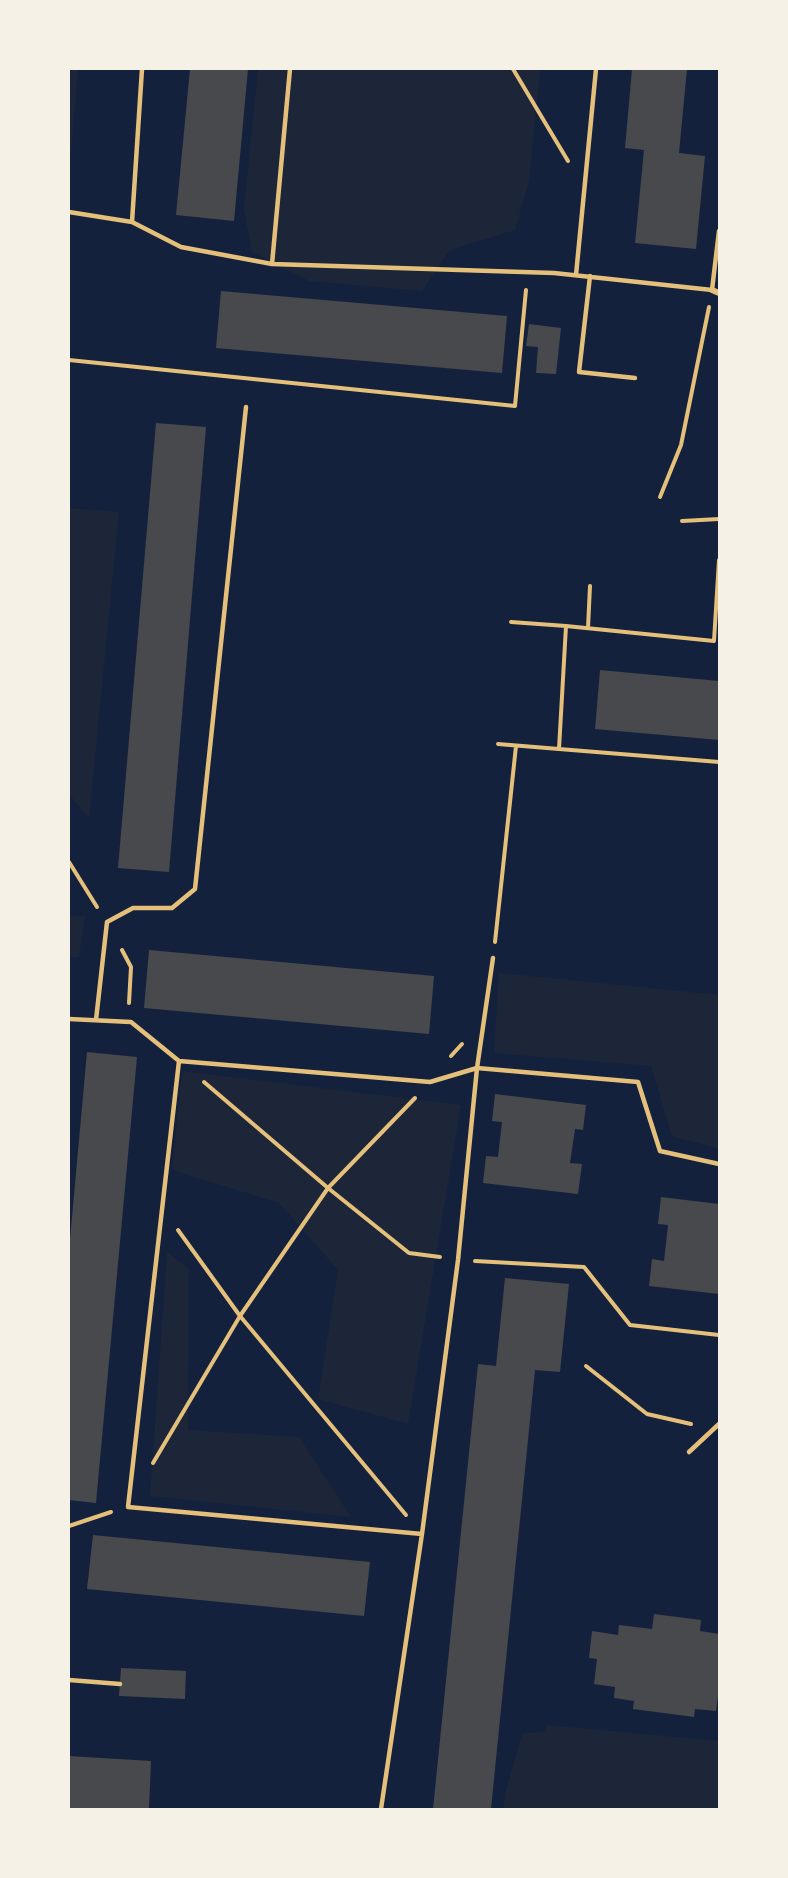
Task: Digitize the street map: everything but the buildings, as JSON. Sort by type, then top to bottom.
[{"type":"lane","points":[[132,222],[142,69]]},
{"type":"lane","points":[[272,264],[290,69]]},
{"type":"lane","points":[[576,275],[596,69]]},
{"type":"lane","points":[[69,212],[132,222],[181,247],[272,264],[528,272],[590,276],[716,291],[719,231]]},
{"type":"lane","points":[[590,276],[579,372],[635,378]]},
{"type":"lane","points":[[96,1020],[107,922],[133,908],[172,908],[195,889],[246,407]]},
{"type":"lane","points":[[381,1809],[422,1534],[458,1260],[477,1068],[493,958]]},
{"type":"lane","points":[[69,1019],[131,1022],[179,1061],[430,1082],[477,1068],[638,1082],[660,1151],[719,1164]]},
{"type":"lane","points":[[179,1061],[128,1507],[422,1534]]},
{"type":"lane","points":[[689,1452],[719,1424]]},
{"type":"lane","points":[[69,1680],[120,1684]]},
{"type":"path","points":[[513,69],[584,188]]},
{"type":"path","points":[[69,360],[515,406],[528,272]]},
{"type":"path","points":[[660,497],[681,445],[716,291]]},
{"type":"path","points":[[682,521],[719,519]]},
{"type":"path","points":[[511,622],[714,641],[719,560]]},
{"type":"path","points":[[588,628],[590,586]]},
{"type":"path","points":[[559,749],[566,626]]},
{"type":"path","points":[[498,744],[719,762]]},
{"type":"path","points":[[493,958],[516,746]]},
{"type":"path","points":[[69,862],[107,922],[131,967],[129,1009]]},
{"type":"path","points":[[151,1467],[240,1316],[328,1188],[430,1082],[486,1015]]},
{"type":"path","points":[[179,1061],[328,1188],[410,1253],[458,1260],[584,1267],[630,1325],[719,1335]]},
{"type":"path","points":[[162,1208],[240,1316],[422,1534]]},
{"type":"path","points":[[586,1366],[647,1414],[713,1430]]},
{"type":"path","points":[[69,1526],[128,1507]]},
{"type":"shaded area","points":[[69,69],[78,69],[69,175]]},
{"type":"shaded area","points":[[258,69],[540,69],[529,181],[515,230],[450,250],[422,291],[309,281],[252,252],[244,209]]},
{"type":"shaded area","points":[[69,508],[119,512],[89,819],[69,794]]},
{"type":"shaded area","points":[[69,916],[85,916],[79,957],[69,957]]},
{"type":"shaded area","points":[[499,973],[719,995],[719,1149],[672,1136],[651,1066],[494,1053]]},
{"type":"shaded area","points":[[182,1071],[461,1105],[408,1424],[318,1399],[338,1270],[279,1203],[172,1170]]},
{"type":"shaded area","points":[[167,1252],[189,1269],[188,1430],[299,1437],[351,1517],[150,1496]]},
{"type":"shaded area","points":[[547,1725],[719,1741],[719,1809],[503,1809],[522,1734],[546,1731]]}]
